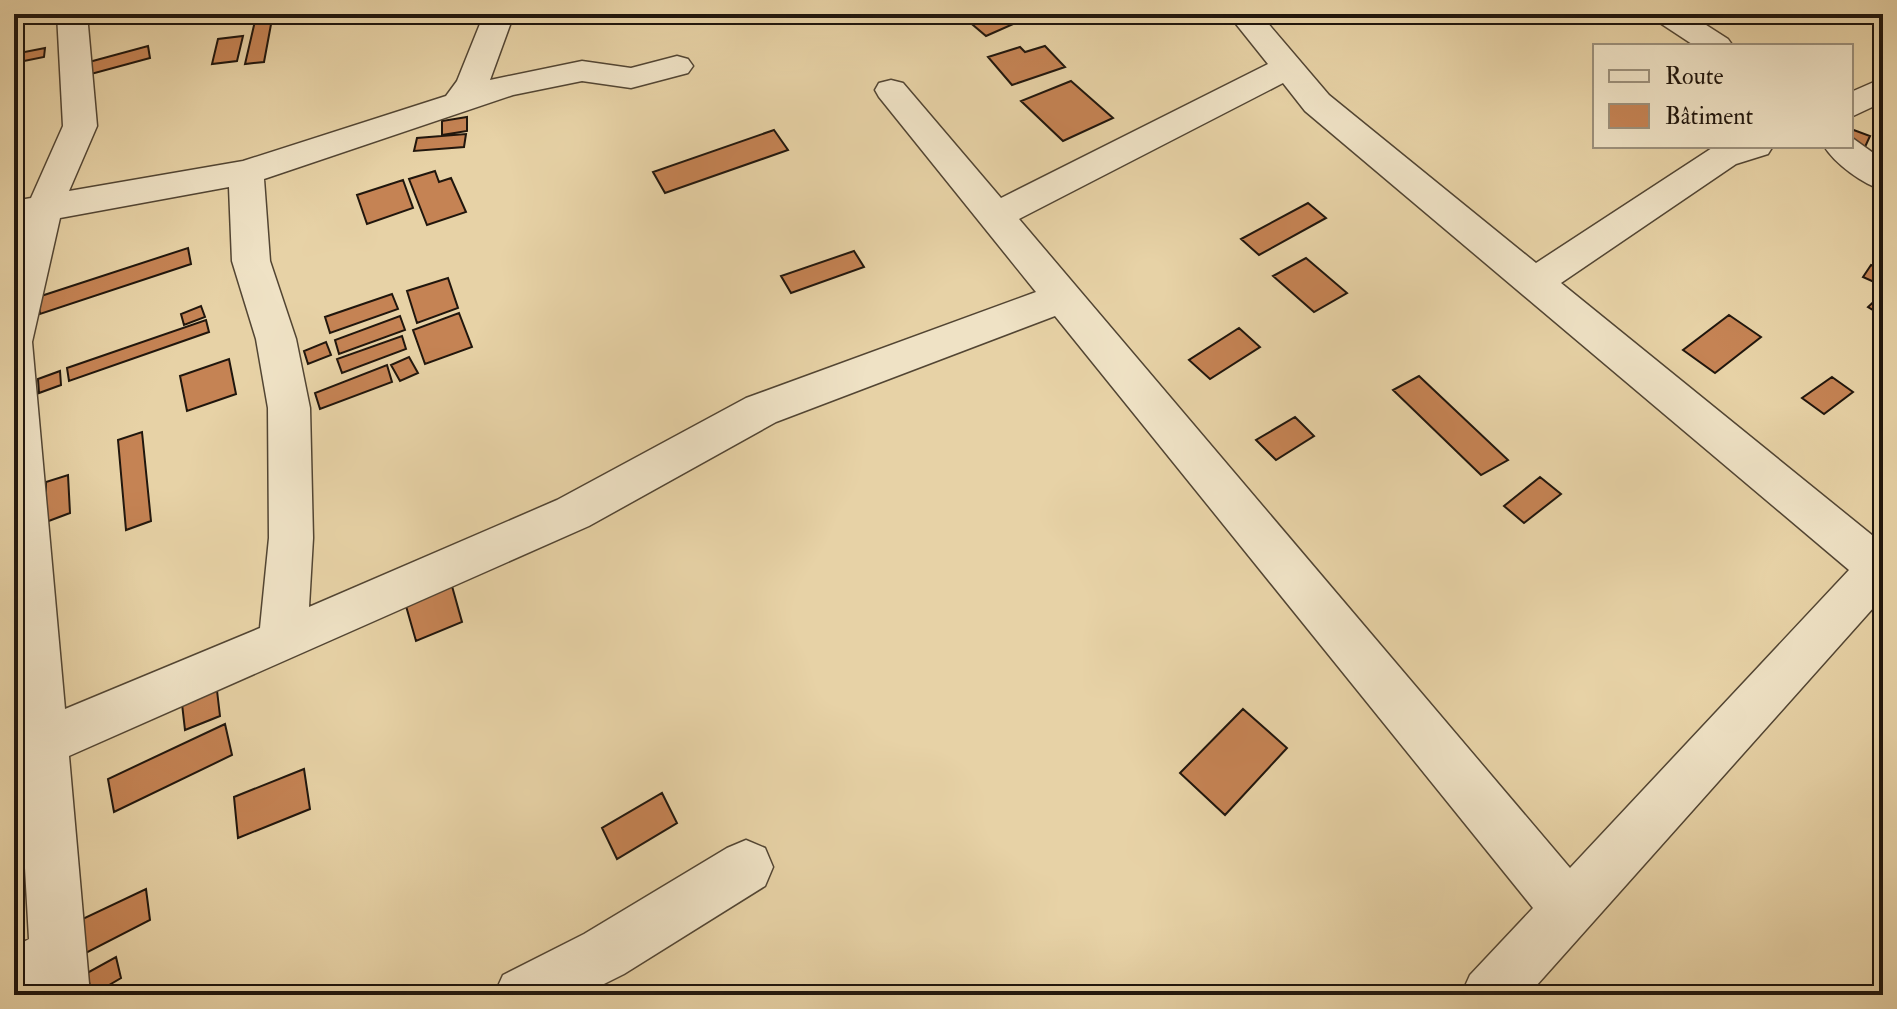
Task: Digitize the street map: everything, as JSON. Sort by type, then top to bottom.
[{"type":"street","points":[[44,975],[43,743],[21,516],[14,342],[29,212],[80,126],[72,14]]},
{"type":"street","points":[[458,104],[473,81],[499,14]]},
{"type":"street","points":[[1243,14],[1317,103],[1881,568],[1490,995]]},
{"type":"street","points":[[1668,14],[1714,44]]},
{"type":"street","points":[[29,212],[246,172],[505,86],[582,71],[631,78],[677,66]]},
{"type":"street","points":[[995,216],[1288,67]]},
{"type":"street","points":[[1853,105],[1883,88]]},
{"type":"street","points":[[891,90],[1569,909]]},
{"type":"street","points":[[1535,282],[1724,156],[1750,148]]},
{"type":"street","points":[[1844,148],[1883,178]]},
{"type":"street","points":[[246,172],[251,261],[276,339],[289,408],[291,538],[283,641]]},
{"type":"street","points":[[43,743],[573,513],[761,410],[1062,298]]},
{"type":"street","points":[[523,995],[604,954],[746,867]]},
{"type":"building","points":[[960,14],[1012,14],[1020,21],[986,36]]},
{"type":"building","points":[[272,19],[264,62],[245,64],[255,21]]},
{"type":"building","points":[[243,36],[237,61],[212,64],[218,39]]},
{"type":"building","points":[[148,46],[150,58],[91,74],[89,62]]},
{"type":"building","points":[[1045,46],[1065,67],[1012,85],[988,57],[1020,47],[1025,52]]},
{"type":"building","points":[[45,48],[44,57],[14,63],[14,54]]},
{"type":"building","points":[[1071,81],[1113,118],[1063,141],[1021,101]]},
{"type":"building","points":[[467,117],[467,131],[442,135],[442,121]]},
{"type":"building","points":[[774,130],[788,150],[665,193],[653,172]]},
{"type":"building","points":[[1853,130],[1870,136],[1865,147],[1853,143]]},
{"type":"building","points":[[466,134],[464,147],[414,151],[417,138]]},
{"type":"building","points":[[435,171],[439,182],[451,178],[466,212],[427,225],[409,179]]},
{"type":"building","points":[[403,180],[413,208],[367,224],[357,195]]},
{"type":"building","points":[[1308,203],[1326,218],[1259,255],[1241,239]]},
{"type":"building","points":[[188,248],[191,264],[40,314],[38,297]]},
{"type":"building","points":[[854,251],[864,267],[791,293],[781,276]]},
{"type":"building","points":[[1306,258],[1347,293],[1314,312],[1273,276]]},
{"type":"building","points":[[1871,265],[1883,271],[1883,286],[1863,277]]},
{"type":"building","points":[[448,278],[458,308],[417,323],[407,291]]},
{"type":"building","points":[[1883,293],[1883,316],[1868,307]]},
{"type":"building","points":[[392,294],[398,309],[330,333],[325,317]]},
{"type":"building","points":[[201,306],[205,317],[184,325],[181,314]]},
{"type":"building","points":[[459,313],[472,347],[425,364],[413,330]]},
{"type":"building","points":[[1729,315],[1761,337],[1715,373],[1683,350]]},
{"type":"building","points":[[400,316],[405,330],[339,354],[335,340]]},
{"type":"building","points":[[206,320],[209,332],[69,381],[67,368]]},
{"type":"building","points":[[1239,328],[1260,347],[1210,379],[1189,360]]},
{"type":"building","points":[[402,336],[406,349],[342,373],[337,359]]},
{"type":"building","points":[[326,342],[331,355],[308,364],[304,351]]},
{"type":"building","points":[[409,357],[418,373],[400,381],[391,365]]},
{"type":"building","points":[[229,359],[236,394],[187,411],[180,376]]},
{"type":"building","points":[[387,365],[392,382],[320,409],[315,393]]},
{"type":"building","points":[[60,371],[61,385],[39,393],[38,379]]},
{"type":"building","points":[[1419,376],[1508,460],[1481,475],[1393,390]]},
{"type":"building","points":[[1832,377],[1853,392],[1824,414],[1802,398]]},
{"type":"building","points":[[1295,417],[1314,436],[1276,460],[1256,440]]},
{"type":"building","points":[[142,432],[151,521],[126,530],[118,440]]},
{"type":"building","points":[[68,475],[70,513],[46,522],[46,482]]},
{"type":"building","points":[[1540,477],[1561,494],[1524,523],[1504,506]]},
{"type":"building","points":[[450,579],[462,622],[416,641],[404,599]]},
{"type":"building","points":[[216,682],[220,716],[185,730],[181,695]]},
{"type":"building","points":[[1243,709],[1287,748],[1225,815],[1180,773]]},
{"type":"building","points":[[225,724],[232,755],[114,812],[108,779]]},
{"type":"building","points":[[304,769],[310,809],[238,838],[234,797]]},
{"type":"building","points":[[662,793],[677,823],[617,859],[602,828]]},
{"type":"building","points":[[146,889],[150,920],[78,957],[74,923]]},
{"type":"building","points":[[116,957],[121,978],[92,995],[87,973]]}]
